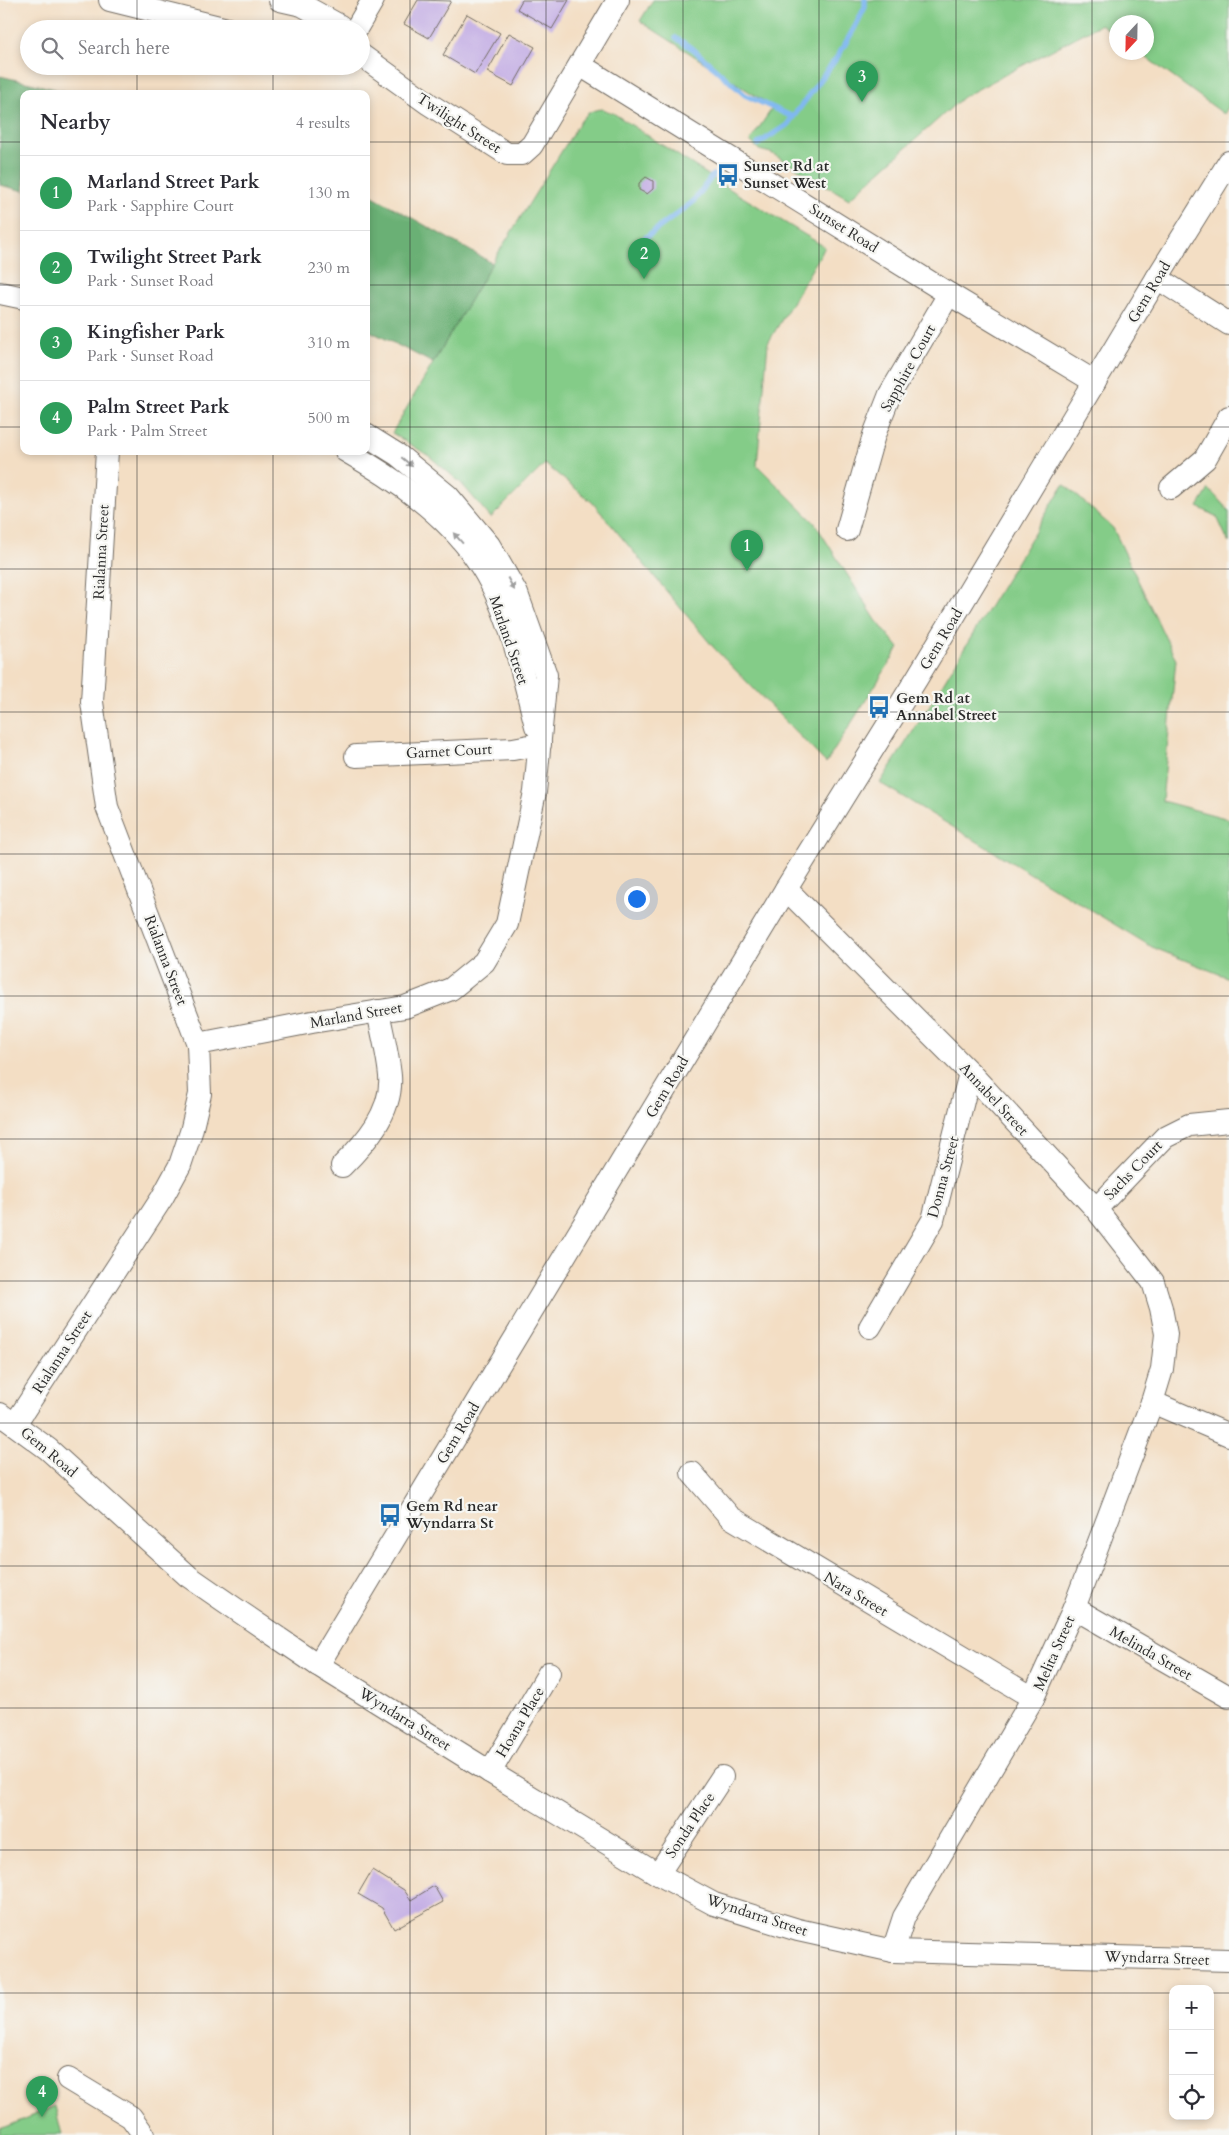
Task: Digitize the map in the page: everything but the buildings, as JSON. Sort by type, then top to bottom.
[{"type":"street","points":[[110,0],[191,20]]},
{"type":"street","points":[[280,0],[302,5],[329,20]]},
{"type":"street","points":[[361,20],[372,0]]},
{"type":"street","points":[[580,65],[618,0]]},
{"type":"street","name":"Twilight Street","points":[[370,61],[429,104],[507,154],[522,154],[532,145],[580,65]]},
{"type":"street","name":"Sunset Road","points":[[580,65],[949,294],[1095,382]]},
{"type":"street","name":"Gem Road","points":[[8,1419],[48,1449],[188,1576],[318,1665],[786,889],[941,638],[1156,278],[1229,162]]},
{"type":"street","points":[[1156,278],[1229,324]]},
{"type":"street","points":[[0,293],[20,297]]},
{"type":"street","name":"Sapphire Court","points":[[847,530],[874,435],[890,394],[949,294]]},
{"type":"street","points":[[1171,488],[1204,459],[1229,417]]},
{"type":"street","name":"Marland Street","points":[[198,1044],[405,1007],[451,989],[484,962],[507,924],[535,792],[546,675],[517,594],[489,545],[448,496],[398,455],[370,438]]},
{"type":"street","name":"Rialanna Street","points":[[8,1419],[162,1198],[180,1165],[191,1132],[200,1094],[198,1044],[107,807],[92,702],[107,455]]},
{"type":"street","name":"Marland Street","points":[[353,455],[384,473],[436,514],[478,561],[502,609],[540,744]]},
{"type":"street","name":"Garnet Court","points":[[356,756],[513,748],[540,744]]},
{"type":"street","name":"Annabel Street","points":[[786,889],[970,1073],[1096,1208],[1153,1282],[1166,1334]]},
{"type":"street","points":[[342,1166],[363,1145],[377,1125],[385,1102],[390,1078],[378,1011]]},
{"type":"street","name":"Donna Street","points":[[870,1327],[933,1220],[970,1073]]},
{"type":"street","name":"Sachs Court","points":[[1096,1208],[1165,1136],[1189,1125],[1229,1121]]},
{"type":"street","name":"Melita Street","points":[[893,1952],[904,1917],[1034,1698],[1074,1608],[1152,1402],[1162,1369],[1166,1334]]},
{"type":"street","points":[[1152,1402],[1229,1435]]},
{"type":"street","name":"Nara Street","points":[[692,1473],[730,1517],[1034,1698]]},
{"type":"street","name":"Melinda Street","points":[[1074,1608],[1229,1697]]},
{"type":"street","name":"Wyndarra Street","points":[[318,1665],[658,1874],[714,1904],[798,1930],[893,1952],[1229,1960]]},
{"type":"street","name":"Hoana Place","points":[[490,1772],[549,1673]]},
{"type":"street","name":"Sonda Place","points":[[658,1874],[722,1777]]},
{"type":"street","points":[[68,2079],[131,2117],[144,2135]]},
{"type":"green space","points":[[653,0],[1229,0],[1229,106],[1224,114],[1150,60],[1154,60],[1154,15],[1109,15],[1109,30],[1101,24],[963,97],[849,199],[771,153],[759,150],[750,141],[773,107],[640,21]]},
{"type":"green space","points":[[0,76],[59,90],[20,90],[20,190],[0,185]]},
{"type":"green space","points":[[602,109],[613,113],[736,193],[825,247],[768,343],[757,465],[814,522],[876,620],[899,648],[826,763],[714,648],[592,502],[545,464],[491,518],[461,483],[429,456],[392,433],[492,263],[578,125],[588,114]]},
{"type":"green space","points":[[370,194],[492,263],[433,363],[370,331]]},
{"type":"green space","points":[[1064,484],[1113,528],[1176,660],[1162,801],[1229,819],[1229,978],[1152,947],[880,783],[933,700]]},
{"type":"green space","points":[[1209,489],[1229,511],[1229,543],[1217,517],[1198,507]]},
{"type":"green space","points":[[55,2106],[62,2135],[0,2135],[0,2129]]},
{"type":"waterway","points":[[758,144],[787,125],[838,56],[865,7],[865,0]]},
{"type":"waterway","points":[[676,38],[693,49],[745,95],[793,117]]},
{"type":"waterway","points":[[645,238],[693,202],[713,175]]},
{"type":"place","name":"Kingfisher Park","points":[[862,102]]},
{"type":"place","name":"Sunset Rd at Sunset West","points":[[728,175]]},
{"type":"place","name":"Twilight Street Park","points":[[644,279]]},
{"type":"place","name":"Marland Street Park","points":[[747,571]]},
{"type":"place","name":"Gem Rd at Annabel Street","points":[[879,707]]},
{"type":"place","name":"Gem Rd near Wyndarra St","points":[[390,1515]]},
{"type":"place","name":"Palm Street Park","points":[[42,2117]]}]
